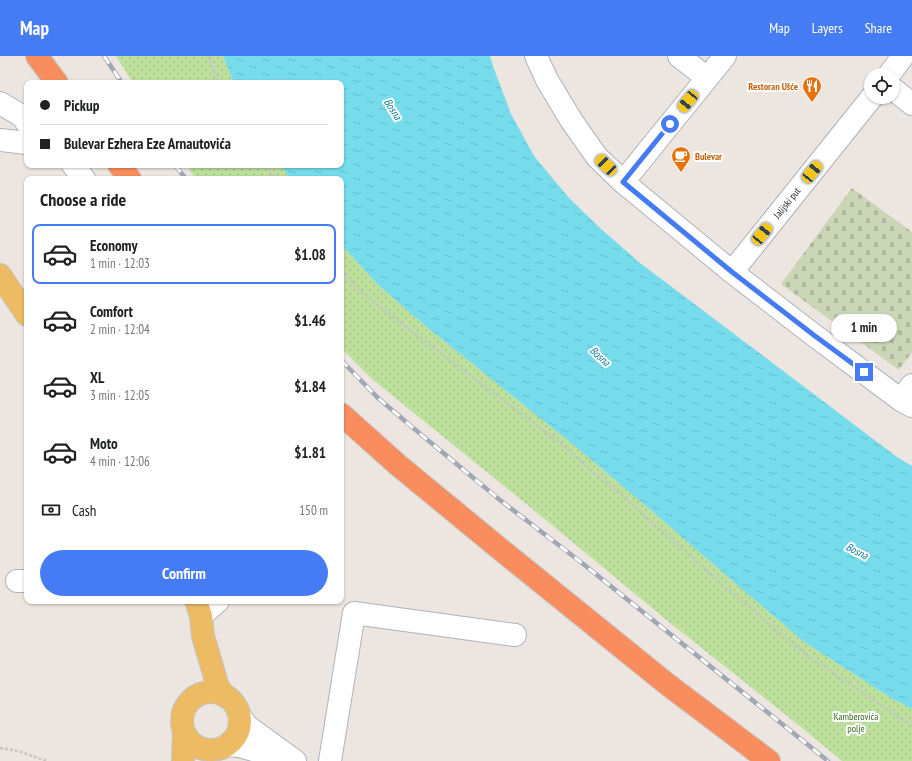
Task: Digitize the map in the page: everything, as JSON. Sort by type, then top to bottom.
[{"type":"highway","points":[[37,56],[55,80]]},
{"type":"highway","points":[[121,168],[128,176]]},
{"type":"highway","points":[[344,417],[398,465],[500,549],[667,684],[769,761]]},
{"type":"main road","points":[[0,275],[24,311]]},
{"type":"main road","points":[[200,618],[218,687],[225,696]]},
{"type":"main road","points":[[182,761],[184,732],[182,723],[183,713],[187,704],[193,697],[200,671],[200,618]]},
{"type":"main road","points":[[184,732],[189,740],[196,746],[214,752],[233,739],[238,732],[240,724],[239,715],[230,699],[217,693],[209,692],[193,697]]},
{"type":"street","points":[[536,56],[547,80],[571,120],[598,157],[623,182],[732,272],[815,336],[908,397]]},
{"type":"street","points":[[679,56],[707,78]]},
{"type":"street","points":[[623,182],[725,56]]},
{"type":"street","points":[[894,68],[903,56]]},
{"type":"street","points":[[900,95],[912,104]]},
{"type":"street","points":[[0,103],[22,116],[24,119]]},
{"type":"street","name":"Jalijski put","points":[[732,272],[866,104]]},
{"type":"street","points":[[0,140],[24,143]]},
{"type":"street","points":[[75,168],[82,176]]},
{"type":"street","points":[[200,618],[215,604]]},
{"type":"street","points":[[330,761],[354,613],[515,635]]},
{"type":"street","points":[[239,715],[247,726],[295,761]]},
{"type":"street","points":[[214,752],[239,746],[291,761]]},
{"type":"path","points":[[208,56],[218,80]]},
{"type":"path","points":[[344,272],[362,292],[397,320],[556,440],[628,501],[732,593],[805,654],[912,725]]},
{"type":"path","points":[[0,748],[47,761]]},
{"type":"green space","points":[[116,56],[223,56],[233,80],[131,80]]},
{"type":"green space","points":[[188,168],[282,168],[289,176],[194,176]]},
{"type":"green space","points":[[852,188],[912,232],[912,352],[899,370],[781,284]]},
{"type":"green space","name":"Kamberovića polje","points":[[344,247],[377,284],[429,329],[581,451],[803,641],[891,698],[912,709],[912,761],[842,761],[664,618],[372,379],[344,351]]},
{"type":"water","name":"Bosna","points":[[223,56],[490,56],[511,114],[534,156],[569,198],[640,263],[897,457],[912,466],[912,709],[891,698],[803,641],[581,451],[429,329],[377,284],[344,247],[344,176],[289,176],[282,168],[344,168],[344,80],[233,80]]},
{"type":"railway","points":[[104,56],[120,80]]},
{"type":"railway","points":[[177,168],[184,176]]},
{"type":"railway","points":[[344,363],[378,398],[500,500],[582,563],[828,761]]},
{"type":"place","name":"Restoran Ušće","points":[[812,103]]},
{"type":"place","name":"Bulevar","points":[[681,173]]},
{"type":"route","points":[[670,124],[623,182],[732,272],[864,372]]}]
